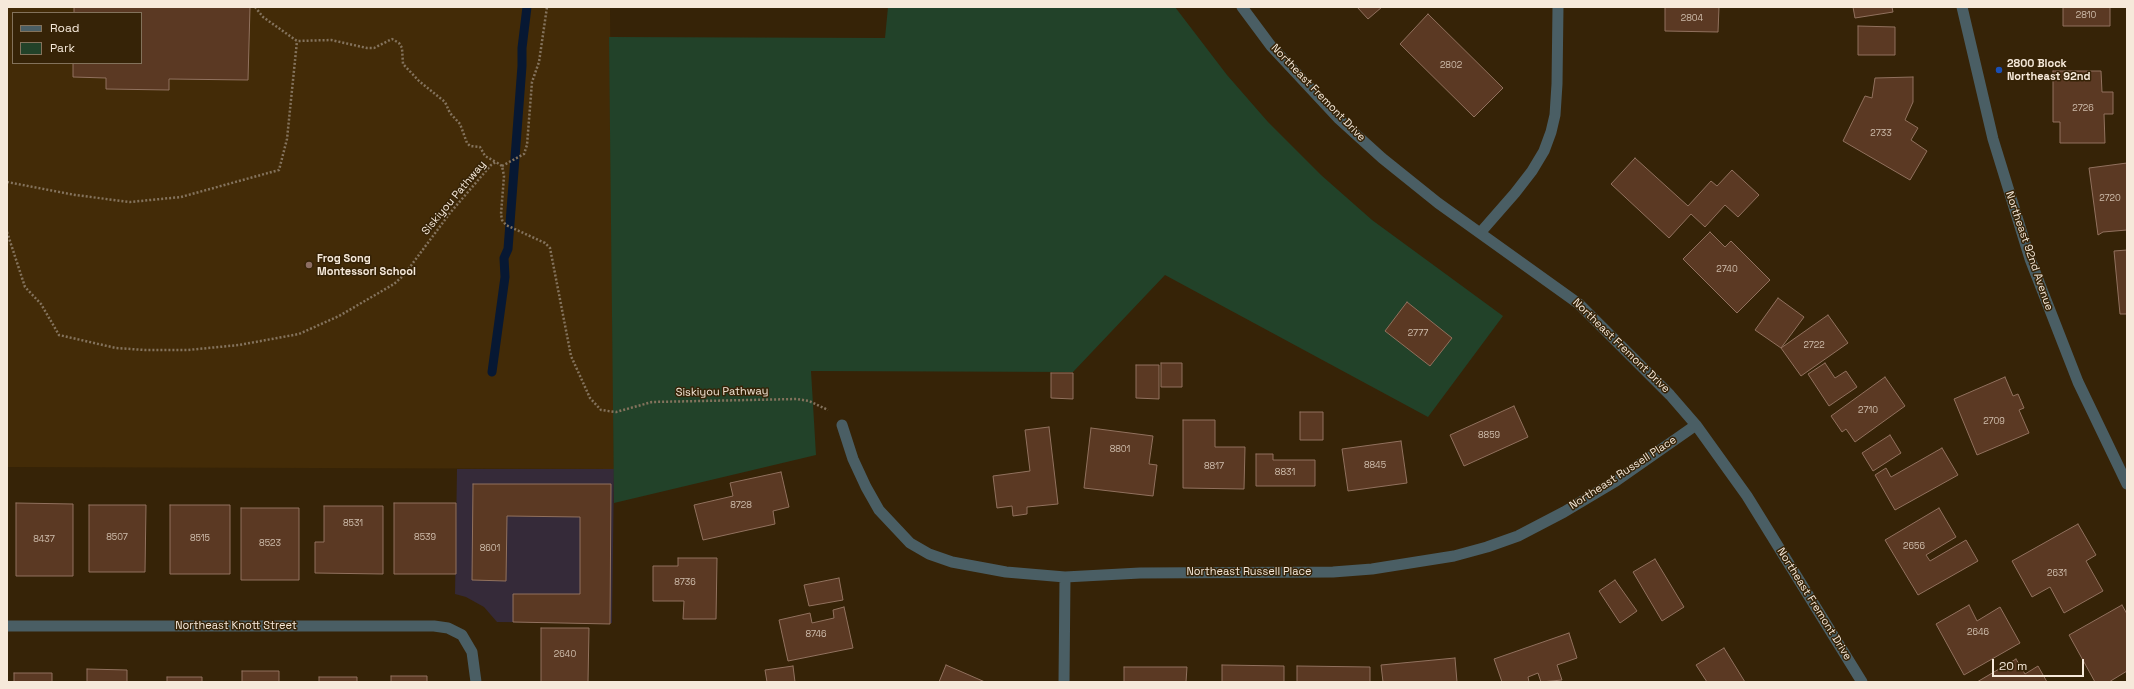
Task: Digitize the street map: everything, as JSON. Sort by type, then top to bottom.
[{"type":"street","name":"Northeast Fremont Drive","points":[[1242,7],[1271,46],[1340,119],[1382,158],[1438,203],[1579,304],[1646,369],[1696,425],[1747,496],[1862,682]]},
{"type":"street","points":[[1480,233],[1532,171],[1544,151],[1551,132],[1555,115],[1557,84],[1558,7]]},
{"type":"street","name":"Northeast 92nd Avenue","points":[[1962,7],[1993,139],[2030,259],[2078,382],[2127,484]]},
{"type":"street","name":"Northeast Russell Place","points":[[842,425],[853,459],[866,487],[880,510],[910,543],[929,554],[952,562],[1006,572],[1065,577],[1140,573],[1333,572],[1372,569],[1454,556],[1488,547],[1518,536],[1564,512],[1616,481],[1696,425]]},
{"type":"street","points":[[1064,682],[1065,577]]},
{"type":"street","name":"Northeast Knott Street","points":[[7,626],[434,626],[448,628],[462,635],[472,652],[476,682]]},
{"type":"path","points":[[255,7],[263,17],[297,41],[331,40],[367,48],[374,48],[392,39],[399,43],[402,48],[403,64],[419,81],[444,102],[450,113],[460,124],[467,143],[470,146],[480,147],[485,156],[496,162]]},
{"type":"path","points":[[502,166],[524,154],[527,145],[532,82],[541,54],[547,7]]},
{"type":"path","points":[[7,182],[75,195],[130,202],[182,197],[279,170],[287,139],[297,41]]},
{"type":"path","name":"Siskiyou Pathway","points":[[7,232],[25,287],[41,304],[59,335],[116,348],[145,350],[188,350],[239,345],[299,334],[339,316],[394,284],[404,275],[450,213],[491,165],[496,162],[502,166],[504,176],[501,214],[502,220],[506,225],[545,243],[550,248],[571,356],[590,398],[601,410],[616,412],[652,402],[797,399],[821,406],[835,415],[842,425]]},
{"type":"shaded area","name":"Frog Song Montessori School","points":[[7,7],[610,7],[614,469],[7,467]]},
{"type":"shaded area","points":[[457,469],[614,469],[612,623],[497,622],[484,607],[466,597],[455,594]]},
{"type":"green space","points":[[888,7],[1175,7],[1227,75],[1268,122],[1321,175],[1372,220],[1503,316],[1428,417],[1165,275],[1073,372],[811,371],[816,455],[614,503],[609,37],[885,38]]},
{"type":"building","points":[[74,7],[250,7],[248,80],[169,79],[169,90],[106,89],[106,78],[73,77],[73,64],[142,64],[142,12],[74,12]]},
{"type":"building","points":[[1357,7],[1382,7],[1368,19]]},
{"type":"building","points":[[1665,7],[1719,7],[1718,32],[1665,31]]},
{"type":"building","points":[[1853,7],[1892,7],[1893,12],[1855,18]]},
{"type":"building","points":[[2063,7],[2110,7],[2110,26],[2063,26]]},
{"type":"building","points":[[1428,14],[1503,88],[1474,117],[1400,44]]},
{"type":"building","points":[[1858,26],[1895,27],[1895,55],[1858,55]]},
{"type":"building","points":[[2053,71],[2101,71],[2102,92],[2113,92],[2113,114],[2104,114],[2105,143],[2060,143],[2060,122],[2053,122]]},
{"type":"building","points":[[1913,77],[1913,102],[1905,120],[1918,128],[1911,140],[1927,151],[1910,180],[1843,141],[1865,96],[1872,98],[1875,78]]},
{"type":"building","points":[[1635,158],[1688,206],[1711,181],[1717,186],[1732,170],[1759,195],[1738,217],[1725,205],[1705,227],[1691,214],[1669,238],[1611,184]]},
{"type":"building","points":[[2127,163],[2127,230],[2103,232],[2098,235],[2089,168]]},
{"type":"building","points":[[1710,232],[1725,247],[1731,241],[1770,280],[1737,313],[1683,259]]},
{"type":"building","points":[[2127,250],[2127,314],[2120,314],[2114,251]]},
{"type":"building","points":[[1778,298],[1804,317],[1781,348],[1755,330]]},
{"type":"building","points":[[1407,302],[1452,338],[1430,366],[1385,331]]},
{"type":"building","points":[[1828,315],[1848,343],[1801,376],[1781,348]]},
{"type":"building","points":[[1161,363],[1182,363],[1182,387],[1161,387]]},
{"type":"building","points":[[1825,363],[1835,378],[1846,371],[1857,387],[1829,406],[1808,374]]},
{"type":"building","points":[[1136,365],[1159,365],[1159,399],[1136,398]]},
{"type":"building","points":[[1051,373],[1073,373],[1073,399],[1051,398]]},
{"type":"building","points":[[1885,377],[1905,406],[1855,442],[1846,429],[1842,432],[1831,416]]},
{"type":"building","points":[[2005,377],[2013,396],[2018,394],[2024,408],[2019,410],[2029,433],[1977,455],[1954,399]]},
{"type":"building","points":[[1514,406],[1528,437],[1464,466],[1450,435]]},
{"type":"building","points":[[1300,412],[1323,412],[1323,440],[1300,440]]},
{"type":"building","points":[[1183,420],[1215,420],[1215,447],[1245,447],[1244,489],[1183,488]]},
{"type":"building","points":[[1049,427],[1058,504],[1027,507],[1027,514],[1013,516],[1012,506],[997,508],[993,476],[1030,471],[1025,430]]},
{"type":"building","points":[[1091,428],[1153,436],[1149,464],[1157,465],[1153,496],[1084,488]]},
{"type":"building","points":[[1890,435],[1901,453],[1873,471],[1862,453]]},
{"type":"building","points":[[1401,441],[1407,483],[1348,491],[1342,449]]},
{"type":"building","points":[[1942,448],[1958,475],[1895,510],[1875,475],[1886,468],[1891,477]]},
{"type":"building","points":[[1256,454],[1273,454],[1273,460],[1315,460],[1315,486],[1256,486]]},
{"type":"building","points":[[781,472],[789,507],[773,511],[775,524],[703,540],[694,505],[733,496],[730,483]]},
{"type":"building","points":[[473,484],[611,484],[610,624],[513,622],[513,594],[580,594],[580,517],[507,516],[506,581],[472,580]]},
{"type":"building","points":[[16,503],[73,504],[73,576],[16,576]]},
{"type":"building","points":[[394,503],[456,503],[456,574],[394,574]]},
{"type":"building","points":[[89,505],[146,505],[145,572],[89,572]]},
{"type":"building","points":[[170,505],[230,505],[230,574],[170,574]]},
{"type":"building","points":[[324,506],[383,506],[383,574],[315,573],[315,542],[324,542]]},
{"type":"building","points":[[241,508],[299,508],[299,580],[241,580]]},
{"type":"building","points":[[1939,508],[1956,537],[1926,555],[1930,561],[1966,540],[1978,561],[1918,595],[1885,540]]},
{"type":"building","points":[[2078,524],[2096,555],[2086,561],[2103,591],[2064,613],[2050,587],[2032,597],[2012,561]]},
{"type":"building","points":[[678,558],[717,558],[716,619],[683,619],[684,601],[653,601],[653,566],[678,566]]},
{"type":"building","points":[[1655,559],[1684,607],[1662,621],[1633,572]]},
{"type":"building","points":[[839,578],[843,600],[809,606],[804,585]]},
{"type":"building","points":[[1615,580],[1637,611],[1620,623],[1599,591]]},
{"type":"building","points":[[1969,605],[1977,621],[2000,607],[2020,643],[1964,675],[1936,624]]},
{"type":"building","points":[[2122,605],[2127,614],[2127,671],[2109,682],[2095,682],[2069,635]]},
{"type":"building","points":[[844,607],[853,648],[788,661],[779,620],[810,613],[812,623],[834,618],[833,610]]},
{"type":"building","points":[[541,628],[589,628],[588,682],[541,682]]},
{"type":"building","points":[[1569,633],[1577,658],[1557,665],[1562,680],[1541,682],[1538,673],[1528,677],[1529,682],[1502,682],[1494,659]]},
{"type":"building","points":[[1724,648],[1745,682],[1707,682],[1696,665]]},
{"type":"building","points":[[1455,658],[1457,682],[1383,682],[1381,665]]},
{"type":"building","points":[[2016,659],[2025,674],[2038,666],[2047,682],[1977,682]]},
{"type":"building","points":[[946,665],[985,682],[939,682]]},
{"type":"building","points":[[1222,665],[1284,666],[1284,682],[1222,682]]},
{"type":"building","points":[[793,666],[795,682],[767,682],[765,670]]},
{"type":"building","points":[[1297,666],[1370,667],[1370,682],[1297,682]]},
{"type":"building","points":[[1124,667],[1187,667],[1186,682],[1124,682]]},
{"type":"building","points":[[87,669],[127,670],[127,682],[87,682]]},
{"type":"building","points":[[242,671],[279,671],[279,682],[242,682]]},
{"type":"building","points":[[14,673],[52,673],[52,682],[14,682]]},
{"type":"building","points":[[391,676],[427,676],[427,682],[391,682]]},
{"type":"building","points":[[167,677],[202,677],[202,682],[167,682]]},
{"type":"building","points":[[319,677],[357,677],[357,682],[319,682]]},
{"type":"waterway","points":[[492,372],[505,277],[504,258],[508,249],[522,66],[522,48],[527,7]]},
{"type":"place","name":"2800 Block Northeast 92nd","points":[[1999,70]]},
{"type":"place","name":"Frog Song Montessori School","points":[[309,265]]}]
